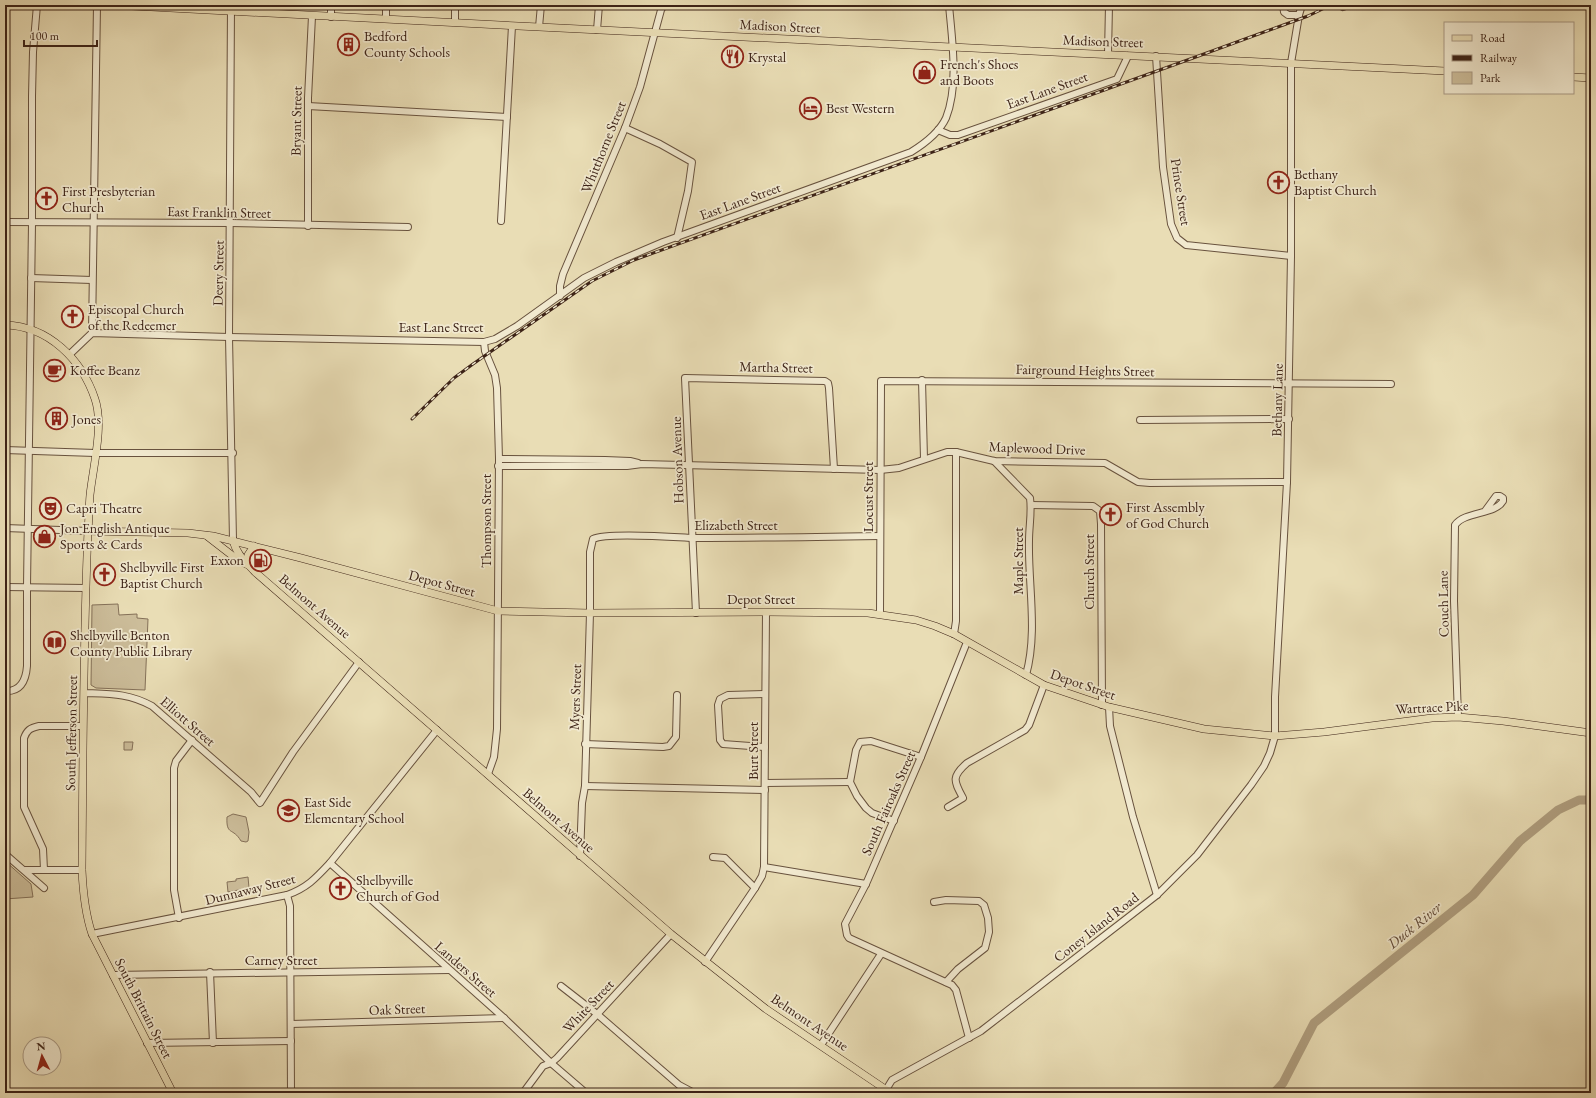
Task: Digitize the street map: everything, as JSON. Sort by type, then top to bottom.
[{"type":"main road","name":"Madison Street","points":[[113,5],[231,8],[331,17],[1444,71]]},
{"type":"main road","points":[[1574,77],[1591,78]]},
{"type":"main road","points":[[5,326],[31,329],[50,339],[70,354]]},
{"type":"main road","name":"South Jefferson Street","points":[[70,354],[85,375],[95,400],[98,421],[88,530],[84,693],[82,870],[87,919],[92,934]]},
{"type":"main road","name":"Depot Street","points":[[88,530],[188,533],[233,540],[498,611],[590,613],[766,612],[880,614],[916,620],[954,634],[1044,685],[1105,706],[1204,728],[1275,736]]},
{"type":"main road","points":[[205,535],[238,560],[248,565],[248,555],[254,546]]},
{"type":"main road","name":"Belmont Avenue","points":[[233,540],[235,549],[248,565],[671,934],[766,1009],[821,1045],[887,1092]]},
{"type":"main road","name":"Wartrace Pike","points":[[1275,736],[1432,718],[1458,717],[1504,721],[1591,733]]},
{"type":"main road","name":"South Brittain Street","points":[[92,934],[173,1093]]},
{"type":"street","points":[[5,691],[11,691],[22,685],[26,676],[29,529],[33,52],[37,5]]},
{"type":"street","points":[[70,354],[92,333],[97,5]]},
{"type":"street","points":[[331,5],[331,17]]},
{"type":"street","points":[[386,5],[386,19]]},
{"type":"street","points":[[455,5],[456,22]]},
{"type":"street","points":[[539,27],[541,5]]},
{"type":"street","points":[[597,30],[599,5]]},
{"type":"street","name":"Whitthorne Street","points":[[560,296],[560,286],[563,274],[625,128],[640,87],[654,33],[664,5]]},
{"type":"street","name":"East Lane Street","points":[[92,333],[484,342],[495,340],[584,278],[646,248],[911,152],[922,145],[938,130],[945,119],[951,97],[953,48],[949,5]]},
{"type":"street","points":[[1108,54],[1110,5]]},
{"type":"street","points":[[1283,5],[1284,12],[1288,15],[1299,15]]},
{"type":"street","points":[[1290,63],[1302,5]]},
{"type":"street","name":"Deery Street","points":[[231,8],[230,337],[233,453],[233,540]]},
{"type":"street","name":"Bryant Street","points":[[308,226],[308,106],[312,16]]},
{"type":"street","points":[[501,221],[512,26]]},
{"type":"street","name":"East Lane Street","points":[[938,130],[950,135],[958,136],[1117,79],[1128,56]]},
{"type":"street","name":"Prince Street","points":[[1156,56],[1164,167],[1171,224],[1177,238],[1186,245],[1290,256]]},
{"type":"street","name":"Bethany Lane","points":[[1275,736],[1275,697],[1289,419],[1290,63]]},
{"type":"street","points":[[308,106],[507,116]]},
{"type":"street","points":[[625,128],[692,162],[688,191],[677,238]]},
{"type":"street","name":"East Franklin Street","points":[[5,222],[231,223],[308,226],[408,227]]},
{"type":"street","points":[[31,278],[92,280]]},
{"type":"street","name":"Thompson Street","points":[[484,342],[485,351],[497,388],[498,463],[497,729],[494,757],[488,774]]},
{"type":"street","name":"Hobson Avenue","points":[[685,378],[696,613]]},
{"type":"street","name":"Martha Street","points":[[685,378],[825,381],[829,388],[834,469]]},
{"type":"street","points":[[922,380],[924,459]]},
{"type":"street","name":"Fairground Heights Street","points":[[881,381],[922,380],[1391,384]]},
{"type":"street","name":"Locust Street","points":[[880,614],[881,381]]},
{"type":"street","points":[[1140,420],[1289,419]]},
{"type":"street","points":[[5,450],[96,453],[233,453]]},
{"type":"street","name":"Maplewood Drive","points":[[498,463],[627,466],[642,464],[880,470],[893,469],[947,452],[956,452],[994,461],[1105,463],[1138,482],[1287,482]]},
{"type":"street","points":[[954,634],[956,622],[956,452]]},
{"type":"street","points":[[994,461],[1030,498],[1031,505]]},
{"type":"street","name":"Maple Street","points":[[1026,675],[1030,660],[1032,641],[1029,541],[1031,505]]},
{"type":"street","name":"Church Street","points":[[1031,505],[1093,506],[1100,511],[1105,706],[1133,817],[1157,895]]},
{"type":"street","name":"Couch Lane","points":[[1458,717],[1454,601],[1455,525],[1462,519],[1485,511]]},
{"type":"street","points":[[5,528],[88,530]]},
{"type":"street","name":"Elizabeth Street","points":[[593,539],[598,536],[692,538],[880,536]]},
{"type":"street","name":"Myers Street","points":[[580,856],[582,803],[585,786],[590,613],[590,552],[593,539]]},
{"type":"street","points":[[5,587],[86,588]]},
{"type":"street","name":"Burt Street","points":[[705,962],[755,888],[762,876],[764,867],[766,612]]},
{"type":"street","name":"South Fairoaks Street","points":[[946,982],[849,938],[845,924],[866,884],[894,821],[967,642]]},
{"type":"street","name":"Elliott Street","points":[[84,693],[123,695],[138,698],[152,706],[251,792],[260,803],[293,752],[359,662]]},
{"type":"street","points":[[948,807],[963,798],[955,781],[959,769],[966,762],[1025,730],[1029,725],[1044,685]]},
{"type":"street","points":[[765,694],[728,695],[720,699],[718,705],[720,740],[723,744],[765,748]]},
{"type":"street","points":[[586,744],[669,746],[676,737],[677,695]]},
{"type":"street","points":[[44,870],[43,849],[24,807],[24,738],[27,731],[39,726],[84,726]]},
{"type":"street","name":"Dunnaway Street","points":[[92,934],[179,918],[287,895],[307,886],[330,863],[437,730]]},
{"type":"street","name":"Coney Island Road","points":[[887,1092],[892,1080],[981,1031],[1157,895],[1197,855],[1251,784],[1264,766],[1275,736]]},
{"type":"street","points":[[179,918],[174,890],[174,768],[176,761],[192,740]]},
{"type":"street","points":[[894,821],[872,813],[857,796],[850,782],[856,750],[860,742],[871,741],[921,757]]},
{"type":"street","points":[[765,783],[850,782]]},
{"type":"street","points":[[585,786],[765,790]]},
{"type":"street","points":[[5,854],[44,888]]},
{"type":"street","points":[[713,856],[725,858],[755,888]]},
{"type":"street","name":"Landers Street","points":[[330,863],[586,1093]]},
{"type":"street","points":[[764,867],[866,884]]},
{"type":"street","points":[[25,870],[82,870]]},
{"type":"street","points":[[287,895],[290,906],[291,1093]]},
{"type":"street","points":[[934,902],[946,900],[979,901],[984,905],[988,918],[989,932],[985,948],[958,969],[946,982],[952,985],[956,990],[969,1038]]},
{"type":"street","name":"White Street","points":[[523,1093],[543,1066],[551,1063],[671,934]]},
{"type":"street","points":[[821,1045],[882,954]]},
{"type":"street","name":"Carney Street","points":[[113,975],[210,972],[449,970]]},
{"type":"street","points":[[210,972],[213,1043]]},
{"type":"street","points":[[561,986],[598,1014],[679,1085],[694,1093]]},
{"type":"street","name":"Oak Street","points":[[291,1024],[504,1018]]},
{"type":"street","points":[[147,1043],[291,1041]]},
{"type":"green space","points":[[118,604],[119,615],[137,614],[137,618],[148,619],[145,690],[96,688],[91,685],[92,605]]},
{"type":"green space","points":[[124,742],[133,742],[132,750],[124,750]]},
{"type":"green space","points":[[233,814],[246,817],[249,832],[248,841],[241,841],[229,829],[227,817]]},
{"type":"green space","points":[[5,861],[31,884],[33,897],[5,899]]},
{"type":"green space","points":[[248,877],[249,888],[228,892],[227,882]]},
{"type":"waterway","name":"Duck River","points":[[1274,1093],[1283,1083],[1314,1023],[1473,895],[1520,841],[1558,810],[1579,800],[1591,800]]},
{"type":"railway","points":[[412,419],[454,378],[473,364],[592,281],[634,260],[1308,16],[1331,5]]},
{"type":"place","name":"Bedford County Schools","points":[[349,44]]},
{"type":"place","name":"Krystal","points":[[733,57]]},
{"type":"place","name":"French's Shoes and Boots","points":[[924,72]]},
{"type":"place","name":"Best Western","points":[[811,108]]},
{"type":"place","name":"Bethany Baptist Church","points":[[1278,182]]},
{"type":"place","name":"First Presbyterian Church","points":[[47,199]]},
{"type":"place","name":"Episcopal Church of the Redeemer","points":[[73,317]]},
{"type":"place","name":"Koffee Beanz","points":[[55,370]]},
{"type":"place","name":"Jones","points":[[57,419]]},
{"type":"place","name":"Capri Theatre","points":[[50,508]]},
{"type":"place","name":"First Assembly of God Church","points":[[1111,515]]},
{"type":"place","name":"Jon English Antique Sports & Cards","points":[[44,536]]},
{"type":"place","name":"Exxon","points":[[260,560]]},
{"type":"place","name":"Shelbyville First Baptist Church","points":[[105,575]]},
{"type":"place","name":"Shelbyville Benton County Public Library","points":[[55,643]]},
{"type":"place","name":"East Side Elementary School","points":[[288,810]]},
{"type":"place","name":"Shelbyville Church of God","points":[[340,888]]}]
